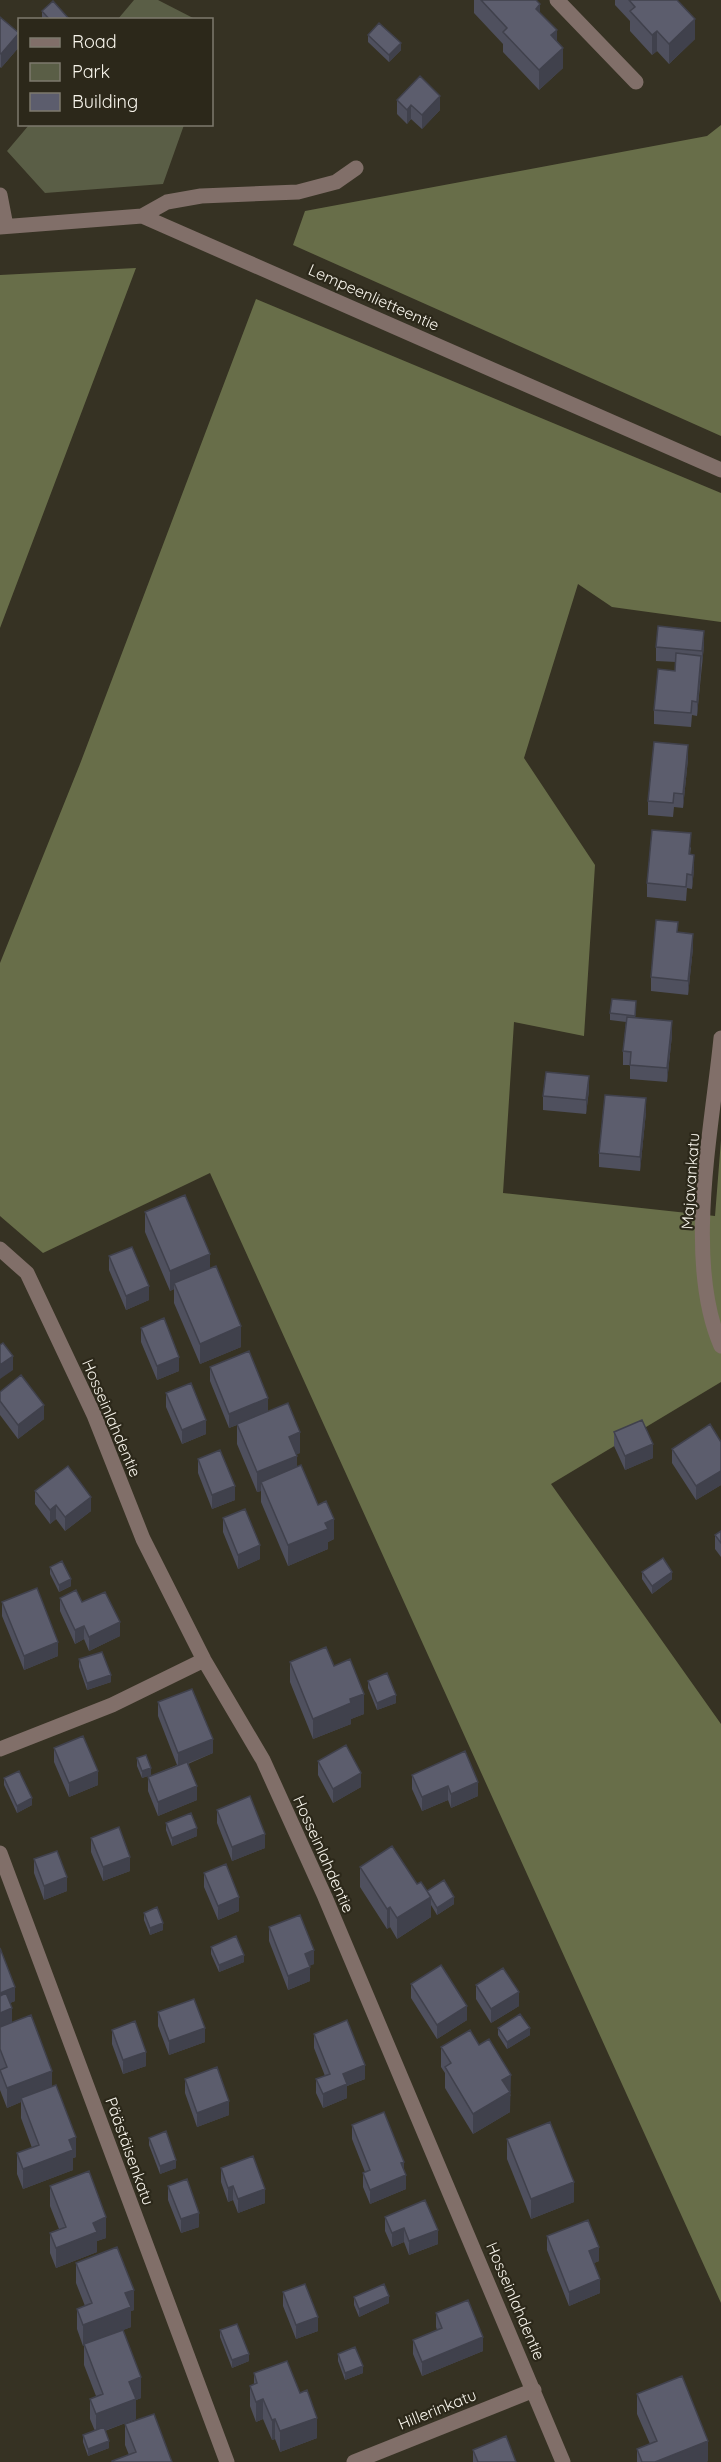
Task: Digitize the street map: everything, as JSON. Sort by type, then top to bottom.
[{"type":"street","points":[[557,0],[636,82]]},
{"type":"street","points":[[142,216],[167,201],[201,196],[298,192],[336,182],[356,168]]},
{"type":"street","points":[[0,195],[3,226]]},
{"type":"street","name":"Lempeenlietteentie","points":[[3,226],[142,216],[721,470]]},
{"type":"street","name":"Majavankatu","points":[[721,1038],[703,1215],[706,1291],[712,1325],[721,1346]]},
{"type":"street","name":"Hosseinlahdentie","points":[[0,1249],[27,1273],[94,1415],[143,1539],[204,1660],[263,1760],[325,1897],[563,2462]]},
{"type":"street","points":[[0,1749],[112,1705],[204,1660]]},
{"type":"street","name":"Päästäisenkatu","points":[[0,1853],[227,2462]]},
{"type":"street","name":"Hillerinkatu","points":[[354,2462],[534,2390]]},
{"type":"green space","points":[[134,0],[158,0],[193,18],[119,18]]},
{"type":"green space","points":[[721,125],[721,436],[293,245],[305,211],[707,136]]},
{"type":"green space","points":[[28,126],[184,126],[163,184],[45,193],[7,151]]},
{"type":"green space","points":[[136,268],[0,628],[0,275]]},
{"type":"green space","points":[[256,299],[721,493],[721,622],[612,607],[578,584],[524,758],[595,865],[584,1036],[514,1022],[503,1193],[715,1216],[721,1140],[721,1382],[551,1484],[721,1724],[721,2303],[210,1173],[43,1253],[0,1216],[0,963],[80,764]]},
{"type":"building","points":[[481,0],[536,0],[540,4],[536,9],[557,30],[551,35],[563,48],[539,70],[503,32],[507,28]]},
{"type":"building","points":[[629,0],[677,0],[695,19],[669,44],[657,31],[652,35],[630,11],[635,7]]},
{"type":"building","points":[[53,1],[68,18],[48,18],[42,11]]},
{"type":"building","points":[[0,17],[18,34],[0,53]]},
{"type":"building","points":[[379,23],[401,43],[389,55],[368,35]]},
{"type":"building","points":[[420,76],[440,96],[422,115],[411,105],[407,110],[397,100]]},
{"type":"building","points":[[658,626],[704,631],[702,651],[656,647]]},
{"type":"building","points":[[676,653],[701,656],[697,702],[692,701],[691,713],[654,710],[658,669],[675,671]]},
{"type":"building","points":[[654,742],[688,745],[683,794],[674,793],[673,803],[648,801]]},
{"type":"building","points":[[652,830],[691,833],[689,854],[694,855],[692,875],[687,874],[686,887],[647,883]]},
{"type":"building","points":[[656,920],[678,922],[677,932],[693,934],[688,981],[651,977]]},
{"type":"building","points":[[612,999],[636,1001],[635,1016],[610,1013]]},
{"type":"building","points":[[627,1017],[672,1021],[667,1068],[630,1065],[631,1052],[623,1051]]},
{"type":"building","points":[[546,1072],[589,1076],[586,1100],[543,1096]]},
{"type":"building","points":[[605,1095],[646,1098],[640,1157],[599,1153]]},
{"type":"building","points":[[185,1195],[210,1254],[170,1271],[145,1212]]},
{"type":"building","points":[[132,1247],[149,1286],[126,1296],[109,1256]]},
{"type":"building","points":[[216,1266],[241,1326],[200,1344],[174,1283]]},
{"type":"building","points":[[164,1318],[179,1357],[157,1366],[141,1328]]},
{"type":"building","points":[[3,1343],[13,1356],[0,1365],[0,1345]]},
{"type":"building","points":[[249,1351],[268,1398],[229,1414],[210,1367]]},
{"type":"building","points":[[21,1375],[44,1405],[18,1425],[0,1401],[0,1392]]},
{"type":"building","points":[[191,1383],[206,1420],[182,1430],[166,1393]]},
{"type":"building","points":[[288,1403],[300,1432],[289,1437],[297,1456],[257,1472],[237,1424]]},
{"type":"building","points":[[642,1420],[653,1444],[625,1456],[614,1432]]},
{"type":"building","points":[[710,1424],[721,1442],[721,1471],[696,1486],[672,1449]]},
{"type":"building","points":[[220,1450],[235,1486],[212,1495],[198,1459]]},
{"type":"building","points":[[301,1465],[318,1505],[326,1501],[334,1519],[325,1523],[328,1529],[288,1545],[261,1482]]},
{"type":"building","points":[[68,1466],[91,1497],[65,1517],[56,1505],[50,1510],[35,1491]]},
{"type":"building","points":[[245,1509],[260,1545],[238,1555],[223,1518]]},
{"type":"building","points":[[721,1531],[721,1543],[715,1535]]},
{"type":"building","points":[[663,1558],[672,1572],[652,1586],[642,1572]]},
{"type":"building","points":[[62,1561],[71,1579],[59,1585],[50,1567]]},
{"type":"building","points":[[37,1588],[58,1642],[24,1656],[2,1602]]},
{"type":"building","points":[[76,1590],[82,1602],[105,1592],[120,1622],[89,1637],[84,1626],[75,1630],[60,1598]]},
{"type":"building","points":[[326,1647],[334,1666],[350,1659],[364,1694],[350,1699],[351,1703],[313,1719],[290,1662]]},
{"type":"building","points":[[102,1652],[111,1675],[87,1683],[79,1659]]},
{"type":"building","points":[[387,1673],[396,1695],[377,1703],[368,1681]]},
{"type":"building","points":[[192,1689],[213,1739],[178,1753],[158,1702]]},
{"type":"building","points":[[83,1736],[98,1771],[69,1783],[54,1748]]},
{"type":"building","points":[[346,1745],[361,1773],[333,1789],[318,1761]]},
{"type":"building","points":[[465,1751],[478,1782],[451,1794],[448,1786],[422,1797],[412,1775]]},
{"type":"building","points":[[146,1755],[151,1768],[142,1771],[137,1758]]},
{"type":"building","points":[[187,1762],[197,1786],[158,1802],[148,1777]]},
{"type":"building","points":[[19,1771],[32,1798],[17,1806],[4,1778]]},
{"type":"building","points":[[250,1796],[265,1834],[232,1847],[217,1810]]},
{"type":"building","points":[[191,1813],[197,1828],[172,1838],[166,1823]]},
{"type":"building","points":[[119,1827],[130,1857],[103,1867],[91,1838]]},
{"type":"building","points":[[392,1846],[417,1884],[421,1882],[431,1897],[397,1918],[390,1907],[387,1909],[360,1867]]},
{"type":"building","points":[[57,1851],[67,1877],[44,1886],[34,1859]]},
{"type":"building","points":[[226,1864],[239,1897],[218,1906],[204,1873]]},
{"type":"building","points":[[444,1880],[454,1897],[437,1908],[427,1891]]},
{"type":"building","points":[[157,1907],[163,1923],[150,1928],[144,1913]]},
{"type":"building","points":[[300,1915],[314,1950],[305,1954],[310,1967],[288,1976],[269,1927]]},
{"type":"building","points":[[236,1936],[244,1955],[219,1965],[211,1947]]},
{"type":"building","points":[[0,1948],[15,1987],[0,1993]]},
{"type":"building","points":[[441,1965],[467,2006],[437,2025],[411,1984]]},
{"type":"building","points":[[503,1968],[519,1992],[491,2009],[476,1985]]},
{"type":"building","points":[[6,1993],[12,2008],[0,2013],[0,1996]]},
{"type":"building","points":[[194,1999],[205,2028],[169,2041],[158,2012]]},
{"type":"building","points":[[520,2014],[530,2028],[507,2042],[498,2028]]},
{"type":"building","points":[[31,2015],[52,2071],[7,2088],[0,2070],[7,2067],[0,2049],[0,2027]]},
{"type":"building","points":[[347,2020],[365,2065],[343,2074],[347,2084],[323,2094],[316,2079],[330,2074],[314,2034]]},
{"type":"building","points":[[135,2021],[146,2052],[123,2060],[112,2030]]},
{"type":"building","points":[[470,2030],[479,2045],[489,2039],[511,2075],[502,2080],[510,2092],[473,2114],[445,2067],[451,2063],[441,2047]]},
{"type":"building","points":[[217,2067],[229,2101],[197,2113],[185,2079]]},
{"type":"building","points":[[56,2085],[76,2137],[69,2140],[73,2150],[23,2169],[17,2153],[39,2145],[21,2098]]},
{"type":"building","points":[[384,2112],[404,2162],[401,2163],[406,2175],[370,2190],[363,2173],[370,2170],[352,2125]]},
{"type":"building","points":[[550,2122],[574,2182],[531,2199],[507,2139]]},
{"type":"building","points":[[166,2131],[176,2160],[160,2166],[149,2138]]},
{"type":"building","points":[[253,2156],[265,2189],[238,2199],[233,2186],[228,2188],[221,2168]]},
{"type":"building","points":[[89,2171],[106,2217],[93,2223],[97,2232],[56,2248],[50,2233],[66,2227],[50,2186]]},
{"type":"building","points":[[187,2179],[199,2213],[181,2219],[168,2186]]},
{"type":"building","points":[[425,2200],[438,2230],[409,2241],[404,2228],[392,2233],[385,2217]]},
{"type":"building","points":[[588,2220],[599,2247],[589,2251],[600,2279],[569,2292],[547,2236]]},
{"type":"building","points":[[117,2247],[134,2290],[125,2293],[131,2307],[83,2325],[77,2309],[92,2303],[76,2263]]},
{"type":"building","points":[[305,2284],[318,2317],[296,2325],[283,2292]]},
{"type":"building","points":[[384,2284],[389,2296],[359,2309],[354,2297]]},
{"type":"building","points":[[468,2300],[483,2337],[422,2362],[413,2340],[442,2328],[436,2313]]},
{"type":"building","points":[[237,2324],[249,2354],[232,2360],[220,2330]]},
{"type":"building","points":[[123,2330],[141,2377],[129,2382],[136,2399],[96,2414],[90,2399],[103,2394],[84,2344]]},
{"type":"building","points":[[355,2347],[363,2366],[345,2373],[338,2354]]},
{"type":"building","points":[[287,2361],[300,2393],[307,2390],[317,2418],[280,2431],[275,2419],[272,2420],[263,2399],[256,2402],[250,2386],[257,2383],[254,2373]]},
{"type":"building","points":[[682,2376],[708,2441],[655,2462],[642,2462],[637,2449],[657,2441],[637,2394]]},
{"type":"building","points":[[154,2414],[172,2462],[112,2462],[136,2452],[125,2424]]},
{"type":"building","points":[[104,2427],[109,2441],[88,2449],[83,2435]]},
{"type":"building","points":[[506,2436],[516,2462],[478,2462],[473,2450]]}]
